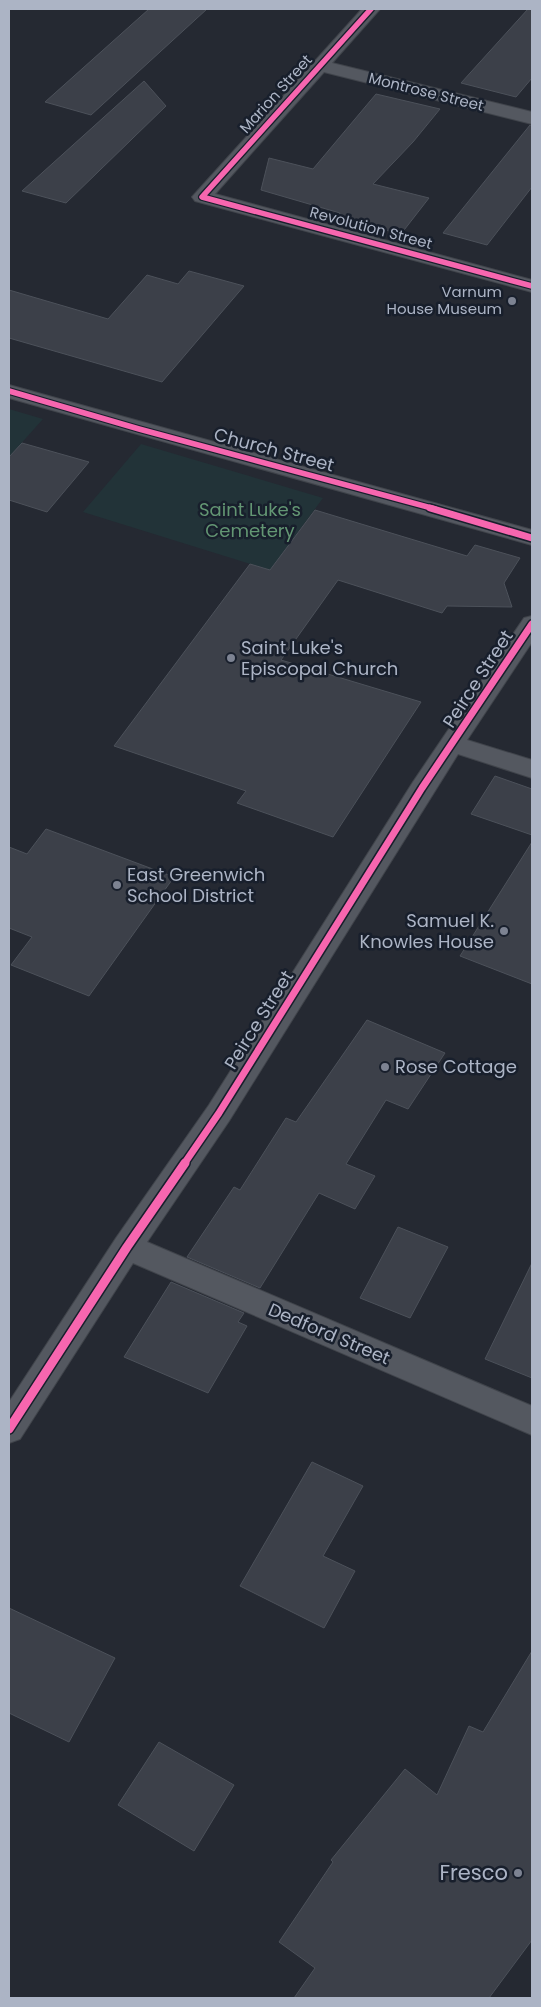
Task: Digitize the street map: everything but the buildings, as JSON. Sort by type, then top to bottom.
[{"type":"street","name":"Marion Street","points":[[202,197],[371,9]]},
{"type":"street","name":"Montrose Street","points":[[320,66],[532,118]]},
{"type":"street","name":"Revolution Street","points":[[202,197],[532,286]]},
{"type":"street","name":"Church Street","points":[[9,391],[72,411],[455,514],[532,538]]},
{"type":"street","name":"Peirce Street","points":[[9,1429],[127,1247],[219,1113],[366,876],[532,624]]},
{"type":"street","points":[[454,744],[532,769]]},
{"type":"street","name":"Dedford Street","points":[[127,1247],[532,1421]]},
{"type":"green space","points":[[9,409],[43,419],[9,457]]},
{"type":"green space","name":"Saint Luke's Cemetery","points":[[141,444],[323,498],[270,570],[83,512]]},
{"type":"cycle path","points":[[371,9],[202,197],[532,286]]},
{"type":"cycle path","points":[[9,391],[74,411],[467,518],[532,538]]},
{"type":"cycle path","points":[[9,1429],[127,1247],[219,1113],[422,788],[532,624]]},
{"type":"place","name":"Varnum House Museum","points":[[512,301]]},
{"type":"place","name":"Saint Luke's Episcopal Church","points":[[231,658]]},
{"type":"place","name":"East Greenwich School District","points":[[117,885]]},
{"type":"place","name":"Samuel K. Knowles House","points":[[504,931]]},
{"type":"place","name":"Rose Cottage","points":[[385,1067]]},
{"type":"place","name":"Fresco","points":[[518,1873]]}]
